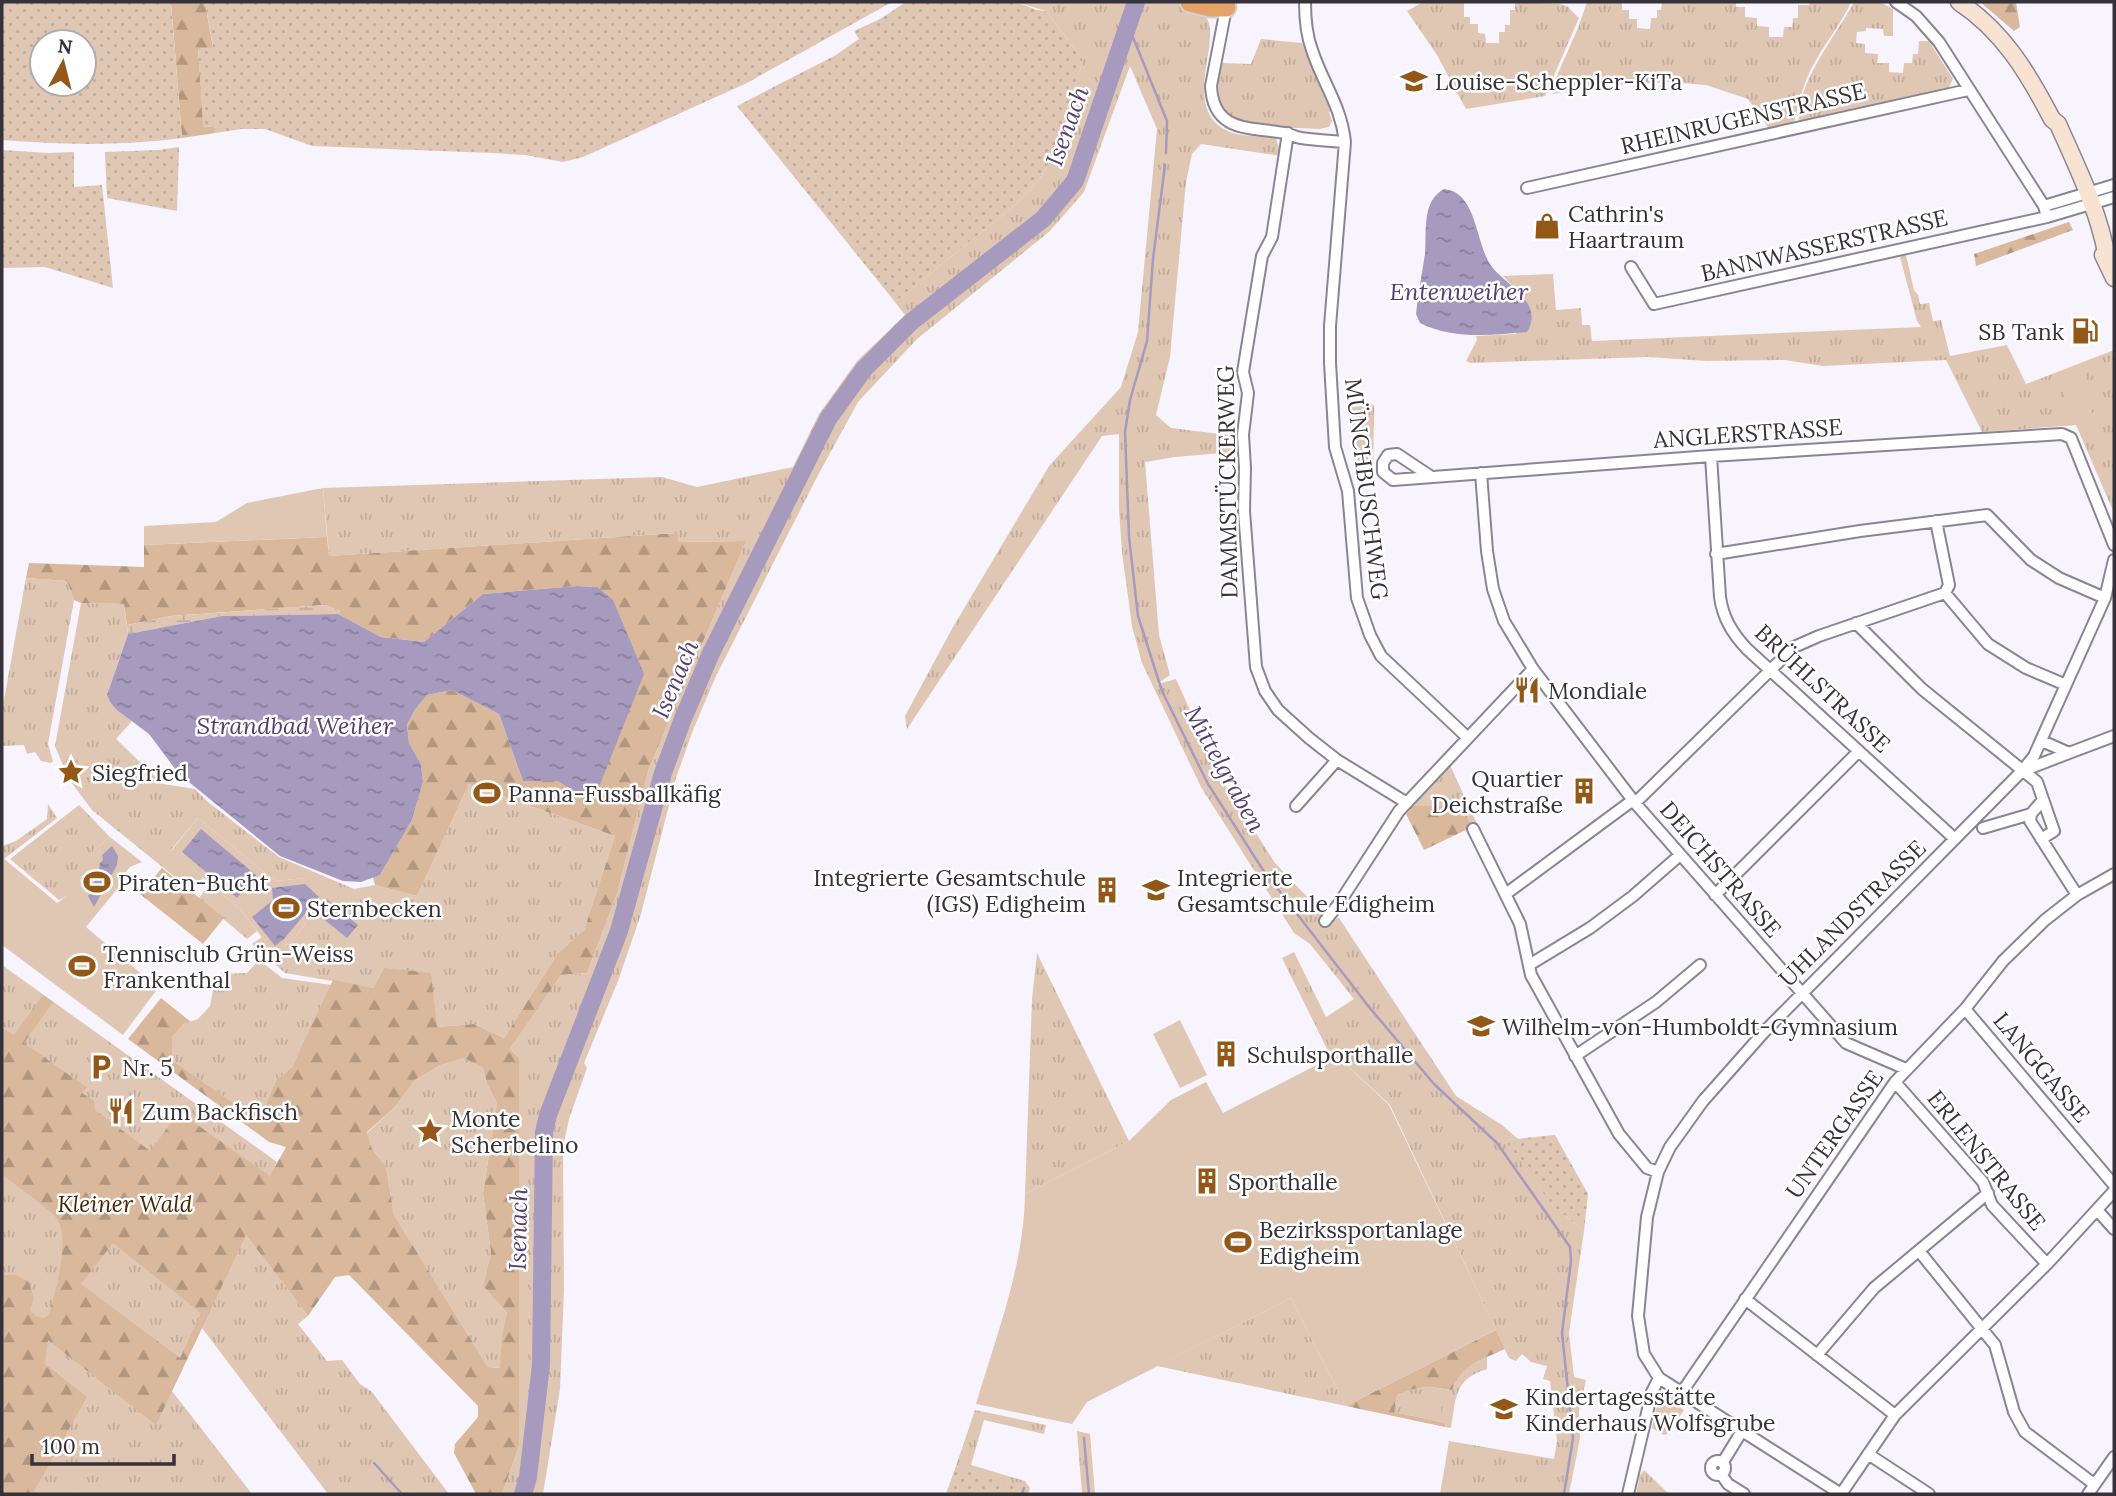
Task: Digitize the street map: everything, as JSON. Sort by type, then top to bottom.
[{"type":"highway","points":[[1190,2],[1210,8],[1225,4]]},
{"type":"street","name":"MÜNCHBUSCHWEG","points":[[1305,2],[1312,52],[1341,116],[1344,139],[1330,326],[1330,363],[1335,447],[1348,491],[1357,598],[1370,635],[1381,656],[1468,738]]},
{"type":"street","points":[[1896,2],[1929,28],[2045,212]]},
{"type":"street","points":[[1959,2],[1976,13],[2004,41],[2029,76],[2052,119],[2052,126],[2085,200],[2098,249],[2111,271]]},
{"type":"street","points":[[1225,4],[1211,86],[1215,105],[1228,122],[1237,127],[1288,133],[1298,131],[1344,139]]},
{"type":"street","name":"RHEINRUGENSTRASSE","points":[[1527,188],[1968,90]]},
{"type":"street","name":"DAMMSTÜCKERWEG","points":[[1288,133],[1272,237],[1262,256],[1243,372],[1248,393],[1243,435],[1244,512],[1256,667],[1265,691],[1278,710],[1309,738],[1337,760],[1407,803]]},
{"type":"street","points":[[2085,200],[2114,185]]},
{"type":"street","points":[[2085,200],[2114,197]]},
{"type":"street","name":"BANNWASSERSTRASSE","points":[[1631,268],[1654,304],[2045,212],[2085,200]]},
{"type":"street","name":"ANGLERSTRASSE","points":[[1430,476],[1985,438],[2068,435],[2113,538]]},
{"type":"street","name":"BRÜHLSTRASSE","points":[[1711,456],[1720,597],[1725,618],[1738,639],[1955,839]]},
{"type":"street","name":"DEICHSTRASSE","points":[[1481,473],[1493,589],[1504,621],[1533,669],[1634,801],[1846,1043],[1906,1069]]},
{"type":"street","points":[[1716,554],[1987,515],[2031,560],[2060,578],[2105,598]]},
{"type":"street","points":[[1634,801],[1785,653],[1805,641],[1945,593],[1949,585],[1936,521]]},
{"type":"street","name":"UHLANDSTRASSE","points":[[1659,1378],[1644,1354],[1638,1316],[1647,1217],[1658,1172],[1684,1124],[1801,993],[2022,771],[2042,741],[2105,598],[2114,561]]},
{"type":"street","points":[[1945,593],[1988,644],[2026,668],[2066,685]]},
{"type":"street","points":[[1856,623],[1922,689],[2037,782],[2054,831],[2041,839]]},
{"type":"street","points":[[1325,921],[1399,811],[1533,669]]},
{"type":"street","points":[[2022,771],[2114,736]]},
{"type":"street","points":[[2042,741],[2067,754]]},
{"type":"street","points":[[1716,895],[1859,751]]},
{"type":"street","points":[[1296,806],[1337,760]]},
{"type":"street","points":[[2043,800],[2031,814],[2030,821],[2077,895]]},
{"type":"street","name":"DEICHSTRASSE","points":[[1507,893],[1634,801]]},
{"type":"street","points":[[1983,828],[2031,814]]},
{"type":"street","points":[[1474,829],[1520,924],[1531,975],[1619,1134],[1647,1168],[1658,1172]]},
{"type":"street","points":[[1529,965],[1590,928],[1633,896],[1680,855]]},
{"type":"street","name":"UNTERGASSE","points":[[1682,1392],[1895,1082],[1965,1009],[2003,961],[2045,920],[2077,895],[2114,874]]},
{"type":"street","points":[[1575,1056],[1656,1002],[1700,965]]},
{"type":"street","name":"LANGGASSE","points":[[1965,1009],[2114,1185]]},
{"type":"street","name":"ERLENSTRASSE","points":[[1895,1082],[1983,1182],[1992,1205],[2047,1264]]},
{"type":"street","points":[[1630,1494],[1652,1392],[1659,1378],[1841,1494],[1895,1415],[1981,1326],[2047,1264],[2114,1191]]},
{"type":"street","points":[[1817,1355],[1874,1288],[1987,1193]]},
{"type":"street","points":[[2097,1210],[2114,1229]]},
{"type":"street","points":[[1919,1251],[1996,1345],[2014,1412],[2025,1432],[2091,1489],[2114,1457]]},
{"type":"street","points":[[1745,1299],[1895,1415]]},
{"type":"street","points":[[1742,1431],[1723,1462],[1726,1468],[1721,1474],[1728,1484],[1744,1494]]},
{"type":"street","points":[[1868,1454],[1928,1494]]},
{"type":"green space","points":[[2,2],[171,2],[182,138],[92,144],[2,140]]},
{"type":"green space","points":[[171,2],[205,2],[213,48],[198,49],[204,127],[214,126],[215,133],[182,138]]},
{"type":"green space","points":[[205,2],[892,2],[747,83],[583,157],[563,162],[525,155],[312,146],[265,129],[215,133],[214,126],[203,127],[198,49],[213,47]]},
{"type":"green space","points":[[906,2],[1016,2],[1046,11],[1083,60],[1052,156],[1042,176],[1015,205],[895,302],[737,106],[836,55],[859,39],[854,31],[880,19]]},
{"type":"green space","points":[[1016,2],[1183,2],[1199,10],[1210,28],[1204,97],[1212,119],[1233,133],[1276,138],[1281,156],[1201,144],[1192,154],[1186,182],[1170,357],[1156,415],[1171,428],[1228,435],[1234,452],[1145,462],[1159,635],[1170,675],[1155,685],[1176,679],[1220,777],[1275,863],[1330,921],[1339,918],[1456,1096],[1502,1125],[1518,1139],[1506,1140],[1551,1204],[1584,1231],[1569,1333],[1574,1377],[1586,1380],[1579,1411],[1580,1438],[1569,1494],[1440,1494],[1449,1441],[1554,1459],[1557,1441],[1550,1381],[1543,1379],[1547,1366],[1531,1362],[1522,1354],[1516,1361],[1509,1358],[1390,1105],[1336,1055],[1331,1057],[1282,958],[1294,952],[1326,1017],[1354,999],[1310,944],[1294,933],[1201,787],[1142,663],[1132,626],[1122,552],[1119,434],[1102,436],[907,729],[905,716],[953,627],[1049,466],[1121,387],[1138,332],[1157,129],[1130,66],[1084,192],[1050,231],[917,339],[858,402],[716,676],[676,778],[641,914],[618,981],[584,1063],[587,1068],[569,1119],[563,1147],[564,1291],[560,1389],[543,1494],[502,1494],[519,1446],[519,1058],[510,1049],[561,975],[587,973],[617,894],[648,771],[746,541],[678,542],[676,533],[329,556],[323,488],[662,477],[697,487],[793,467],[819,414],[857,361],[905,315],[895,302],[1015,205],[1042,176],[1052,156],[1083,60],[1046,11]]},
{"type":"green space","points":[[1423,2],[1464,2],[1464,17],[1470,17],[1470,24],[1478,24],[1478,33],[1485,34],[1486,43],[1499,43],[1499,32],[1505,32],[1505,25],[1510,25],[1510,10],[1515,10],[1515,2],[1567,6],[1579,18],[1545,96],[1466,109],[1437,55],[1407,11]]},
{"type":"green space","points":[[1587,2],[1622,2],[1622,10],[1629,10],[1629,19],[1637,19],[1637,28],[1650,29],[1651,18],[1657,18],[1657,10],[1661,10],[1662,2],[1736,2],[1736,7],[1745,7],[1745,17],[1757,18],[1757,26],[1769,27],[1769,37],[1783,37],[1784,27],[1792,27],[1793,18],[1798,18],[1798,5],[1809,5],[1810,2],[1851,2],[1808,75],[1794,124],[1769,129],[1748,99],[1706,85],[1671,82],[1596,86],[1553,94],[1555,80]]},
{"type":"green space","points":[[1854,2],[1880,2],[1893,9],[1893,36],[1884,36],[1883,29],[1866,28],[1866,31],[1857,32],[1856,43],[1865,44],[1865,53],[1878,54],[1877,63],[1889,63],[1889,72],[1903,73],[1904,63],[1912,63],[1913,54],[1918,54],[1919,41],[1929,41],[1953,79],[1948,89],[1799,122],[1800,108],[1810,76]]},
{"type":"green space","points":[[1980,2],[2016,2],[2020,27],[2014,31]]},
{"type":"green space","points":[[1261,39],[1302,43],[1332,110],[1329,112],[1332,121],[1329,127],[1319,129],[1265,125],[1250,123],[1227,114],[1219,101],[1222,63],[1251,64]]},
{"type":"green space","points":[[179,147],[177,211],[107,198],[105,152]]},
{"type":"green space","points":[[2,150],[74,152],[74,187],[102,185],[113,288],[45,267],[2,268]]},
{"type":"green space","points":[[2069,222],[2073,230],[1976,266],[1974,254]]},
{"type":"green space","points":[[1906,255],[1920,304],[1929,303],[1933,321],[1941,320],[1950,356],[2007,345],[2026,384],[2114,350],[2114,513],[2076,425],[1982,432],[1946,360],[1823,366],[1785,360],[1707,361],[1648,357],[1466,361],[1477,340],[1476,336],[1516,334],[1518,292],[1503,276],[1553,274],[1556,310],[1581,308],[1582,325],[1590,325],[1592,341],[1921,327],[1917,321],[1900,257]]},
{"type":"green space","points":[[2114,360],[2114,377],[2095,383],[2090,368]]},
{"type":"green space","points":[[2084,373],[2093,419],[2070,423],[2062,377]]},
{"type":"green space","points":[[1374,405],[1374,466],[1357,467],[1352,407]]},
{"type":"green space","points":[[323,488],[327,537],[144,545],[144,526],[216,522],[247,503]]},
{"type":"green space","points":[[677,533],[678,542],[746,541],[648,771],[617,894],[587,973],[561,975],[510,1049],[519,1058],[519,1446],[502,1494],[476,1494],[454,1453],[455,1444],[478,1417],[478,1406],[349,1275],[335,1277],[308,1316],[246,1235],[156,1425],[48,1340],[45,1364],[87,1397],[34,1491],[40,1494],[2,1494],[2,1275],[15,1275],[28,1281],[34,1298],[30,1310],[37,1317],[44,1318],[49,1315],[60,1266],[62,1239],[61,1228],[54,1215],[2,1174],[2,1028],[14,1035],[43,995],[53,1002],[24,1043],[86,1087],[82,1093],[94,1101],[95,1110],[150,1151],[179,1112],[270,1176],[286,1147],[269,1142],[128,1039],[161,998],[191,1022],[184,1024],[172,1037],[172,1060],[235,1104],[262,1114],[276,1080],[292,1067],[333,980],[374,988],[384,968],[431,973],[437,1027],[474,1024],[504,1038],[558,953],[584,930],[615,836],[469,784],[417,896],[375,885],[373,877],[380,875],[412,820],[423,782],[421,764],[409,743],[407,725],[427,695],[452,690],[499,714],[523,781],[558,781],[597,587],[577,586],[483,594],[424,642],[381,637],[338,614],[340,611],[325,605],[171,616],[127,625],[124,604],[81,603],[74,600],[67,581],[26,578],[29,563],[144,567],[144,545],[327,537],[329,556]],"holes":[[[464,1058],[483,1068],[487,1084],[497,1103],[483,1193],[491,1253],[483,1286],[507,1313],[502,1334],[500,1368],[488,1367],[394,1215],[386,1166],[372,1149],[367,1132],[394,1108],[416,1079],[441,1065]],[[113,1243],[201,1313],[180,1358],[81,1284]]]},
{"type":"green space","points":[[26,578],[67,581],[74,600],[48,744],[53,761],[51,763],[41,761],[35,752],[27,754],[24,745],[2,746],[2,711]]},
{"type":"green space","points":[[81,603],[124,604],[128,634],[107,695],[110,702],[132,721],[116,739],[163,784],[195,789],[279,857],[354,889],[375,885],[417,896],[469,784],[615,836],[584,930],[558,953],[504,1038],[474,1024],[437,1027],[374,988],[285,973],[252,944],[262,937],[274,953],[293,940],[312,915],[306,878],[275,881],[198,818],[171,850],[203,878],[192,891],[92,810],[68,778],[55,746]]},
{"type":"green space","points":[[325,605],[340,611],[338,614],[222,616],[128,634],[127,625],[171,616]]},
{"type":"green space","points":[[1450,765],[1477,824],[1472,827],[1462,806],[1413,806]]},
{"type":"green space","points":[[48,804],[57,818],[4,859],[2,846],[16,841],[47,819]]},
{"type":"green space","points":[[79,805],[110,837],[93,851],[94,857],[67,896],[59,900],[10,859]]},
{"type":"green space","points":[[1413,806],[1462,806],[1472,827],[1424,850],[1406,814]]},
{"type":"green space","points":[[198,818],[275,881],[306,878],[364,924],[349,943],[312,915],[293,940],[274,953],[241,910],[171,851]]},
{"type":"green space","name":"Tennisclub Grün-Weiss Frankenthal","points":[[110,837],[142,862],[130,867],[119,880],[122,883],[86,927],[158,988],[123,1035],[2,945],[2,857],[57,903],[67,896],[69,886],[94,857],[93,851]]},
{"type":"green space","points":[[162,868],[224,918],[203,944],[140,894]]},
{"type":"green space","points":[[210,884],[241,910],[257,931],[247,939],[199,898]]},
{"type":"green space","points":[[1037,953],[1129,1141],[1025,1194],[1032,999]]},
{"type":"green space","points":[[259,960],[282,978],[332,985],[292,1067],[276,1080],[262,1114],[235,1104],[172,1060],[172,1037],[184,1024],[198,1019],[210,1006],[216,974],[247,973]]},
{"type":"green space","name":"Kleiner Wald","points":[[2,965],[277,1162],[246,1235],[308,1316],[298,1324],[327,1361],[342,1360],[360,1384],[372,1392],[449,1494],[328,1494],[202,1328],[172,1391],[252,1494],[2,1494]]},
{"type":"green space","points":[[1180,1020],[1207,1075],[1180,1088],[1153,1034]]},
{"type":"green space","name":"Bezirkssportanlage Edigheim","points":[[1336,1055],[1389,1105],[1496,1330],[1346,1406],[1291,1298],[1087,1402],[1072,1424],[976,1404],[1014,1274],[1020,1248],[1025,1194],[1129,1141],[1171,1100],[1206,1082],[1223,1113]]},
{"type":"green space","points":[[464,1058],[483,1068],[487,1084],[497,1103],[483,1193],[491,1253],[483,1286],[507,1313],[502,1334],[501,1368],[488,1367],[394,1215],[386,1166],[372,1149],[367,1133],[394,1108],[416,1079],[441,1065]]},
{"type":"green space","points":[[1555,1135],[1588,1194],[1584,1231],[1551,1204],[1505,1140]]},
{"type":"green space","points":[[1291,1298],[1346,1406],[1157,1366]]},
{"type":"green space","points":[[1496,1330],[1505,1349],[1466,1369],[1452,1390],[1424,1387],[1397,1395],[1394,1412],[1446,1423],[1445,1427],[1346,1406]]},
{"type":"green space","points":[[1487,1357],[1487,1369],[1468,1378],[1458,1391],[1451,1428],[1445,1427],[1446,1423],[1394,1412],[1397,1395],[1424,1387],[1451,1390],[1466,1370]]},
{"type":"green space","points":[[1669,1392],[1684,1402],[1681,1408],[1684,1410],[1664,1435],[1652,1428],[1659,1395]]},
{"type":"green space","points":[[1412,1393],[1443,1399],[1440,1416],[1409,1411]]},
{"type":"green space","points":[[975,1410],[1046,1425],[1044,1434],[984,1420],[971,1465],[1025,1481],[1030,1488],[1028,1494],[1021,1494],[1022,1489],[956,1466]]},
{"type":"green space","points":[[1077,1431],[1090,1434],[1095,1494],[1082,1494]]},
{"type":"green space","points":[[956,1466],[1023,1488],[1021,1494],[946,1494]]},
{"type":"green space","points":[[1644,1470],[1669,1494],[1636,1494],[1640,1475]]},
{"type":"water","name":"Entenweiher","points":[[1444,189],[1455,192],[1463,199],[1470,209],[1492,267],[1528,303],[1531,322],[1527,332],[1460,334],[1420,323],[1416,314],[1425,254],[1428,209],[1437,194]]},
{"type":"water","name":"Strandbad Weiher","points":[[577,586],[597,587],[613,600],[644,674],[599,787],[577,793],[558,781],[523,781],[499,714],[452,690],[427,695],[407,725],[409,743],[421,764],[423,782],[412,820],[380,875],[361,882],[343,881],[280,856],[179,774],[149,734],[117,710],[107,695],[128,634],[222,616],[338,614],[381,637],[424,642],[483,594]]},
{"type":"water","points":[[201,829],[256,875],[237,898],[182,852]]},
{"type":"water","points":[[112,846],[118,856],[117,865],[94,907],[88,896],[91,892],[89,890],[98,876],[102,855]]},
{"type":"water","name":"Sternbecken","points":[[305,884],[319,897],[275,946],[252,917],[273,900],[272,888]]},
{"type":"water","points":[[327,899],[358,925],[347,938],[316,913]]},
{"type":"waterway","name":"Isenach","points":[[523,1494],[528,1477],[541,1365],[544,1132],[548,1115],[619,931],[663,773],[682,721],[711,653],[828,419],[864,369],[911,322],[1043,219],[1075,181],[1136,2]]},
{"type":"waterway","name":"Mittelgraben","points":[[1128,25],[1167,121],[1166,153]]},
{"type":"waterway","name":"Mittelgraben","points":[[1165,165],[1153,259],[1147,341],[1130,400],[1125,432],[1129,537],[1138,616],[1162,691],[1208,784],[1263,870],[1369,1007],[1434,1084],[1497,1143],[1570,1247],[1571,1261],[1562,1333],[1573,1438],[1564,1494]]},
{"type":"waterway","points":[[1084,1438],[1089,1494]]},
{"type":"waterway","points":[[374,1463],[402,1494]]},
{"type":"waterway","points":[[1022,1494],[1024,1488]]},
{"type":"place","name":"Louise-Scheppler-KiTa","points":[[1414,81]]},
{"type":"place","name":"Cathrin's Haartraum","points":[[1547,226]]},
{"type":"place","name":"SB Tank","points":[[2085,331]]},
{"type":"place","name":"Mondiale","points":[[1527,690]]},
{"type":"place","name":"Siegfried","points":[[71,772]]},
{"type":"place","name":"Quartier Deichstraße","points":[[1584,791]]},
{"type":"place","name":"Panna-Fussballkäfig","points":[[487,793]]},
{"type":"place","name":"Piraten-Bucht","points":[[97,882]]},
{"type":"place","name":"Integrierte Gesamtschule (IGS) Edigheim","points":[[1107,890]]},
{"type":"place","name":"Integrierte Gesamtschule Edigheim","points":[[1156,890]]},
{"type":"place","name":"Sternbecken","points":[[286,908]]},
{"type":"place","name":"Tennisclub Grün-Weiss Frankenthal","points":[[82,966]]},
{"type":"place","name":"Wilhelm-von-Humboldt-Gymnasium","points":[[1481,1026]]},
{"type":"place","name":"Schulsporthalle","points":[[1226,1054]]},
{"type":"place","name":"Nr. 5","points":[[101,1067]]},
{"type":"place","name":"Zum Backfisch","points":[[121,1111]]},
{"type":"place","name":"Monte Scherbelino","points":[[430,1131]]},
{"type":"place","name":"Sporthalle","points":[[1207,1181]]},
{"type":"place","name":"Bezirkssportanlage Edigheim","points":[[1238,1242]]},
{"type":"place","name":"Kindertagesstätte Kinderhaus Wolfsgrube","points":[[1504,1409]]}]
